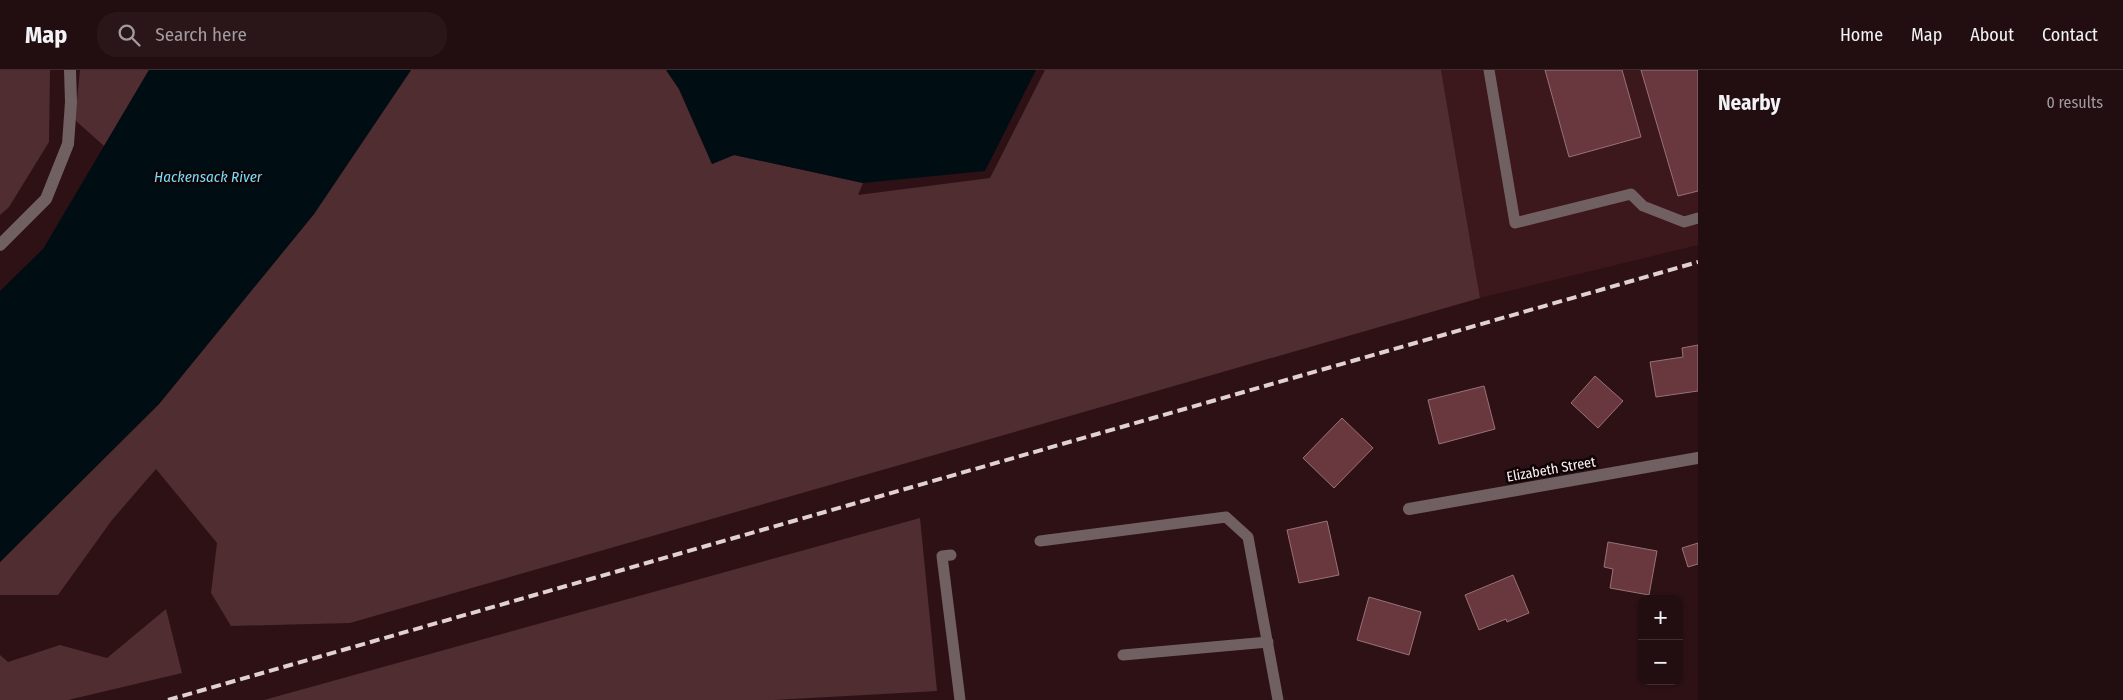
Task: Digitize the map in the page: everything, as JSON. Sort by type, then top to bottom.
[{"type":"street","points":[[0,245],[46,199],[68,144],[71,102],[70,70]]},
{"type":"street","name":"Elizabeth Street","points":[[1409,509],[1698,458]]},
{"type":"lane","points":[[1488,70],[1515,223],[1632,194],[1643,206],[1684,222],[1698,218]]},
{"type":"lane","points":[[1040,540],[1226,517],[1248,537],[1278,700]]},
{"type":"lane","points":[[951,555],[942,556],[960,700]]},
{"type":"lane","points":[[1123,655],[1268,642]]},
{"type":"shaded area","points":[[0,70],[50,70],[49,142],[9,207],[0,215]]},
{"type":"shaded area","points":[[80,70],[149,70],[104,146],[75,120]]},
{"type":"shaded area","points":[[411,70],[666,70],[679,89],[712,164],[734,155],[863,183],[858,195],[990,178],[1045,70],[1441,70],[1480,298],[350,623],[231,626],[211,593],[217,543],[156,469],[112,520],[58,595],[0,595],[0,562],[159,404],[314,214]]},
{"type":"shaded area","points":[[1441,70],[1698,70],[1698,245],[1480,298]]},
{"type":"shaded area","points":[[920,518],[937,691],[774,700],[264,700]]},
{"type":"shaded area","points":[[166,609],[182,673],[68,700],[0,700],[0,655],[8,662],[60,645],[107,658]]},
{"type":"water","name":"Hackensack River","points":[[149,70],[411,70],[314,214],[159,404],[0,562],[0,291],[43,249]]},
{"type":"water","points":[[666,70],[1036,70],[985,171],[863,183],[734,155],[712,164],[679,89]]},
{"type":"building","points":[[1545,70],[1622,70],[1641,137],[1569,157]]},
{"type":"building","points":[[1641,70],[1698,70],[1698,191],[1678,196]]},
{"type":"building","points":[[1698,345],[1698,391],[1656,397],[1650,362],[1683,357],[1682,348]]},
{"type":"building","points":[[1595,376],[1623,401],[1598,428],[1571,403]]},
{"type":"building","points":[[1484,386],[1495,429],[1439,444],[1428,400]]},
{"type":"building","points":[[1342,418],[1373,448],[1334,488],[1303,458]]},
{"type":"building","points":[[1327,521],[1339,575],[1299,583],[1287,530]]},
{"type":"building","points":[[1608,542],[1657,551],[1649,595],[1610,588],[1613,569],[1604,567]]},
{"type":"building","points":[[1698,543],[1698,564],[1688,567],[1682,548]]},
{"type":"building","points":[[1513,575],[1529,613],[1507,622],[1506,619],[1479,630],[1465,595]]},
{"type":"building","points":[[1369,597],[1421,612],[1409,655],[1357,640]]},
{"type":"railway","points":[[168,700],[1698,262]]}]
